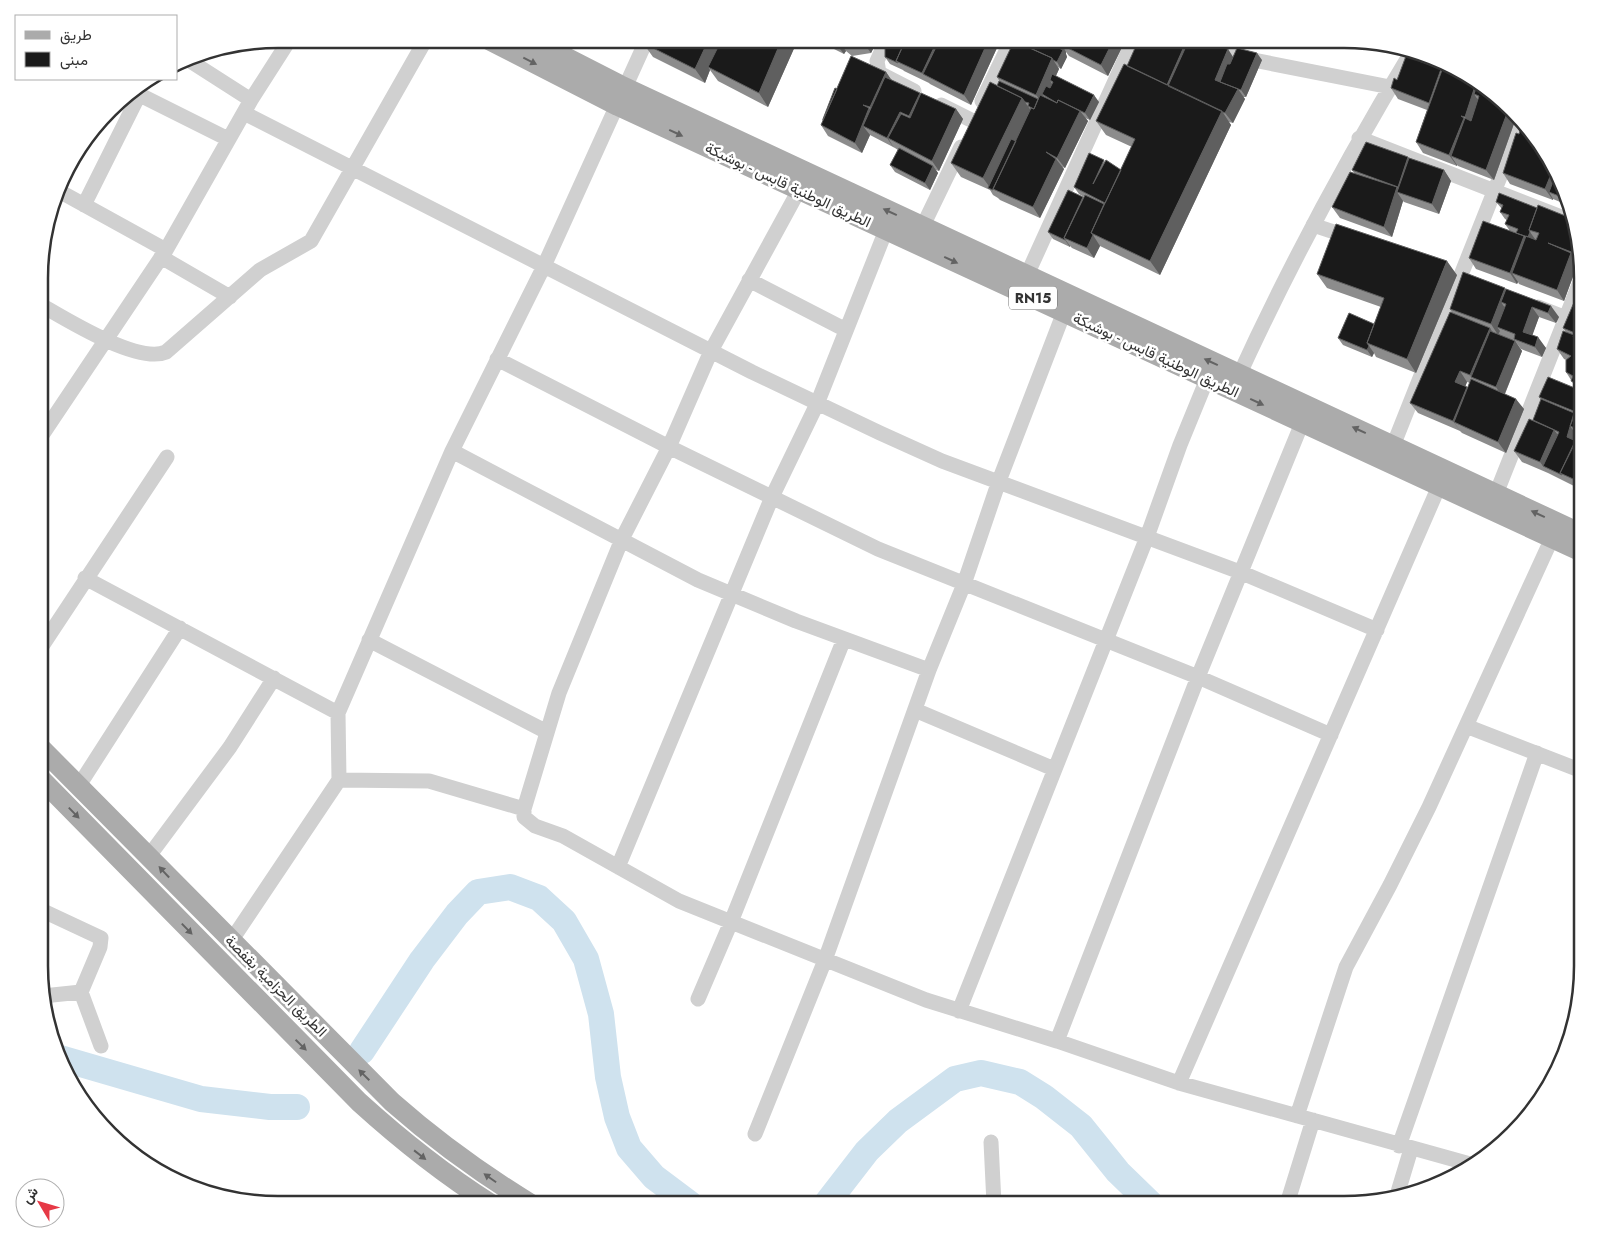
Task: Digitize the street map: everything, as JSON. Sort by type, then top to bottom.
[{"type":"main road","name":"الطريق الوطنية قابس - بوشبكة","points":[[505,48],[618,106],[886,230],[919,235],[1027,276],[1235,382],[1302,423],[1443,478],[1496,494],[1574,530]]},
{"type":"main road","name":"الطريق الوطنية قابس - بوشبكة","points":[[547,48],[919,235],[1064,312],[1207,379],[1235,382],[1393,446],[1443,478],[1574,548]]},
{"type":"main road","name":"الطريق الحزامية بقفصة","points":[[48,755],[392,1102],[431,1136],[518,1196]]},
{"type":"main road","name":"الطريق الحزامية بقفصة","points":[[48,788],[359,1102],[404,1143],[443,1173],[479,1196]]},
{"type":"street","points":[[48,426],[163,254],[228,139],[284,48]]},
{"type":"street","points":[[48,310],[106,340],[148,354],[160,355],[173,347],[271,263],[311,241],[421,48]]},
{"type":"street","points":[[231,941],[339,780],[338,713],[452,451],[544,266],[618,106],[642,48]]},
{"type":"street","points":[[883,48],[877,61],[879,73],[973,121]]},
{"type":"street","points":[[919,235],[1008,48]]},
{"type":"street","points":[[1027,276],[1130,48]]},
{"type":"street","points":[[1198,49],[1390,87]]},
{"type":"street","points":[[1235,382],[1313,225],[1359,138],[1408,57]]},
{"type":"street","points":[[1412,58],[1424,66]]},
{"type":"street","points":[[193,64],[247,107],[351,168],[817,404],[918,451],[1240,572],[1376,630]]},
{"type":"street","points":[[138,94],[228,139]]},
{"type":"street","points":[[84,205],[132,99]]},
{"type":"street","points":[[1393,446],[1519,129]]},
{"type":"street","points":[[1359,138],[1566,219]]},
{"type":"street","points":[[798,190],[711,351],[669,447],[622,539],[568,668],[547,732],[524,810],[524,817],[528,822],[563,836],[679,901],[825,960],[959,1011],[1057,1041],[1179,1083],[1463,1162]]},
{"type":"street","points":[[63,194],[84,205],[230,297]]},
{"type":"street","points":[[1313,225],[1369,244]]},
{"type":"street","points":[[618,867],[772,497],[817,404],[886,230]]},
{"type":"street","points":[[1443,269],[1479,282]]},
{"type":"street","points":[[749,280],[846,330]]},
{"type":"street","points":[[1496,494],[1574,298]]},
{"type":"street","points":[[1522,300],[1566,318]]},
{"type":"street","points":[[755,1134],[825,960],[929,670],[964,584],[999,481],[1064,312]]},
{"type":"street","points":[[497,359],[669,447],[878,549],[1105,639],[1331,734]]},
{"type":"street","points":[[959,1011],[1147,537],[1180,445],[1207,379]]},
{"type":"street","points":[[1057,1041],[1198,677],[1302,423]]},
{"type":"street","points":[[452,451],[698,580],[844,639],[929,670]]},
{"type":"street","points":[[48,636],[167,457]]},
{"type":"street","points":[[1179,1083],[1443,478]]},
{"type":"street","points":[[1297,1116],[1346,967],[1395,877],[1552,538]]},
{"type":"street","points":[[85,578],[338,713]]},
{"type":"street","points":[[78,787],[180,628]]},
{"type":"street","points":[[698,999],[731,922],[844,639]]},
{"type":"street","points":[[369,640],[547,732]]},
{"type":"street","points":[[149,856],[230,747],[274,678]]},
{"type":"street","points":[[915,710],[1054,769]]},
{"type":"street","points":[[1466,726],[1574,767]]},
{"type":"street","points":[[1398,1189],[1405,1147],[1537,753]]},
{"type":"street","points":[[339,780],[428,781],[524,810]]},
{"type":"street","points":[[48,913],[100,938],[100,947],[81,992],[101,1046]]},
{"type":"street","points":[[49,995],[81,992]]},
{"type":"street","points":[[1289,1196],[1313,1120]]},
{"type":"street","points":[[991,1142],[994,1196]]},
{"type":"building","points":[[653,48],[705,48],[695,69]]},
{"type":"building","points":[[718,48],[778,48],[759,93],[708,67]]},
{"type":"building","points":[[885,48],[902,48],[896,61],[898,63],[885,57]]},
{"type":"building","points":[[902,48],[934,48],[922,73],[896,61]]},
{"type":"building","points":[[936,48],[985,48],[964,95],[923,74]]},
{"type":"building","points":[[1011,48],[1030,48],[1052,58],[1036,95],[997,77]]},
{"type":"building","points":[[1030,48],[1059,48],[1063,50],[1057,62]]},
{"type":"building","points":[[1068,48],[1110,48],[1101,65]]},
{"type":"building","points":[[1135,48],[1183,48],[1167,85],[1127,66]]},
{"type":"building","points":[[1185,48],[1228,49],[1215,80],[1238,89],[1225,113],[1168,86]]},
{"type":"building","points":[[1237,48],[1257,53],[1241,90],[1220,82],[1227,64],[1230,64]]},
{"type":"building","points":[[851,56],[886,72],[870,107],[863,105],[869,108],[855,143],[821,125]]},
{"type":"building","points":[[1406,56],[1441,69],[1429,103],[1391,88],[1394,78],[1397,80]]},
{"type":"building","points":[[1124,64],[1222,111],[1150,261],[1091,233],[1135,139],[1096,121]]},
{"type":"building","points":[[1442,70],[1474,88],[1465,117],[1461,116],[1464,118],[1449,155],[1416,142]]},
{"type":"building","points":[[1052,74],[1094,95],[1085,113],[1058,100],[1057,103],[1042,94],[1046,86],[1050,88],[1053,82],[1050,80]]},
{"type":"building","points":[[885,77],[920,93],[909,116],[900,112],[887,138],[863,126]]},
{"type":"building","points":[[999,81],[1038,99],[1034,109],[1028,106],[1029,103],[1025,102],[1022,98],[997,86]]},
{"type":"building","points":[[990,82],[1022,98],[983,178],[951,163]]},
{"type":"building","points":[[835,88],[837,89],[823,120],[823,119]]},
{"type":"building","points":[[1476,89],[1506,115],[1486,170],[1451,156],[1465,118],[1471,121],[1479,96],[1474,94]]},
{"type":"building","points":[[921,93],[956,109],[932,161],[888,138],[901,114],[910,118]]},
{"type":"building","points":[[1040,95],[1057,103],[1058,100],[1080,111],[1057,158],[1046,152],[1056,159],[1033,207],[993,189],[1031,108],[1034,109]]},
{"type":"building","points":[[1520,130],[1543,162],[1550,176],[1545,189],[1503,173],[1516,133],[1519,134]]},
{"type":"building","points":[[1011,139],[1016,141],[993,190],[988,188]]},
{"type":"building","points":[[1366,142],[1408,157],[1398,187],[1352,170]]},
{"type":"building","points":[[899,148],[933,166],[925,183],[890,165]]},
{"type":"building","points":[[1089,153],[1104,160],[1093,184],[1106,160],[1121,170],[1105,203],[1074,187]]},
{"type":"building","points":[[1409,158],[1444,170],[1432,204],[1397,192]]},
{"type":"building","points":[[1350,172],[1397,187],[1384,227],[1332,207]]},
{"type":"building","points":[[1553,182],[1558,196],[1549,192]]},
{"type":"building","points":[[1068,190],[1083,197],[1064,238],[1065,240],[1048,232]]},
{"type":"building","points":[[1499,193],[1537,208],[1528,237],[1516,233],[1518,229],[1505,224],[1509,215],[1500,212],[1503,205],[1496,202]]},
{"type":"building","points":[[1085,195],[1104,204],[1091,233],[1093,235],[1087,248],[1064,238]]},
{"type":"building","points":[[1538,205],[1565,216],[1572,252],[1548,243],[1571,253],[1557,290],[1512,273],[1526,236],[1536,240],[1539,233],[1529,230]]},
{"type":"building","points":[[1483,221],[1524,236],[1510,273],[1469,258]]},
{"type":"building","points":[[1336,224],[1447,261],[1407,359],[1367,343],[1384,298],[1317,274]]},
{"type":"building","points":[[1463,272],[1505,288],[1491,324],[1450,309]]},
{"type":"building","points":[[1506,289],[1551,306],[1548,313],[1532,307],[1523,332],[1538,337],[1535,347],[1514,339],[1515,334],[1497,327],[1506,304],[1501,302]]},
{"type":"building","points":[[1574,302],[1574,333],[1563,328]]},
{"type":"building","points":[[1450,312],[1490,328],[1470,375],[1460,371],[1455,382],[1467,387],[1453,421],[1410,403]]},
{"type":"building","points":[[1349,313],[1374,324],[1367,343],[1369,346],[1367,350],[1338,338]]},
{"type":"building","points":[[1490,331],[1515,341],[1496,387],[1471,377]]},
{"type":"building","points":[[1563,331],[1574,335],[1574,382],[1571,381],[1573,376],[1566,372],[1566,360],[1571,356],[1557,349]]},
{"type":"building","points":[[1548,377],[1574,388],[1574,411],[1539,397]]},
{"type":"building","points":[[1471,379],[1516,399],[1498,442],[1454,422]]},
{"type":"building","points":[[1541,399],[1574,413],[1567,437],[1574,440],[1574,445],[1560,473],[1562,475],[1543,466],[1559,432],[1533,420]]},
{"type":"building","points":[[1574,417],[1574,428],[1570,426]]},
{"type":"building","points":[[1529,419],[1554,430],[1540,462],[1514,451]]},
{"type":"building","points":[[1574,443],[1574,479],[1560,473]]},
{"type":"waterway","points":[[362,1051],[422,960],[457,914],[478,892],[510,887],[539,898],[564,921],[586,959],[601,1014],[608,1077],[617,1117],[629,1148],[654,1177],[679,1196]]},
{"type":"waterway","points":[[68,1060],[201,1099],[270,1107],[297,1107]]},
{"type":"waterway","points":[[832,1196],[867,1151],[898,1121],[955,1079],[981,1073],[1020,1082],[1044,1097],[1081,1126],[1118,1172],[1143,1196]]}]
